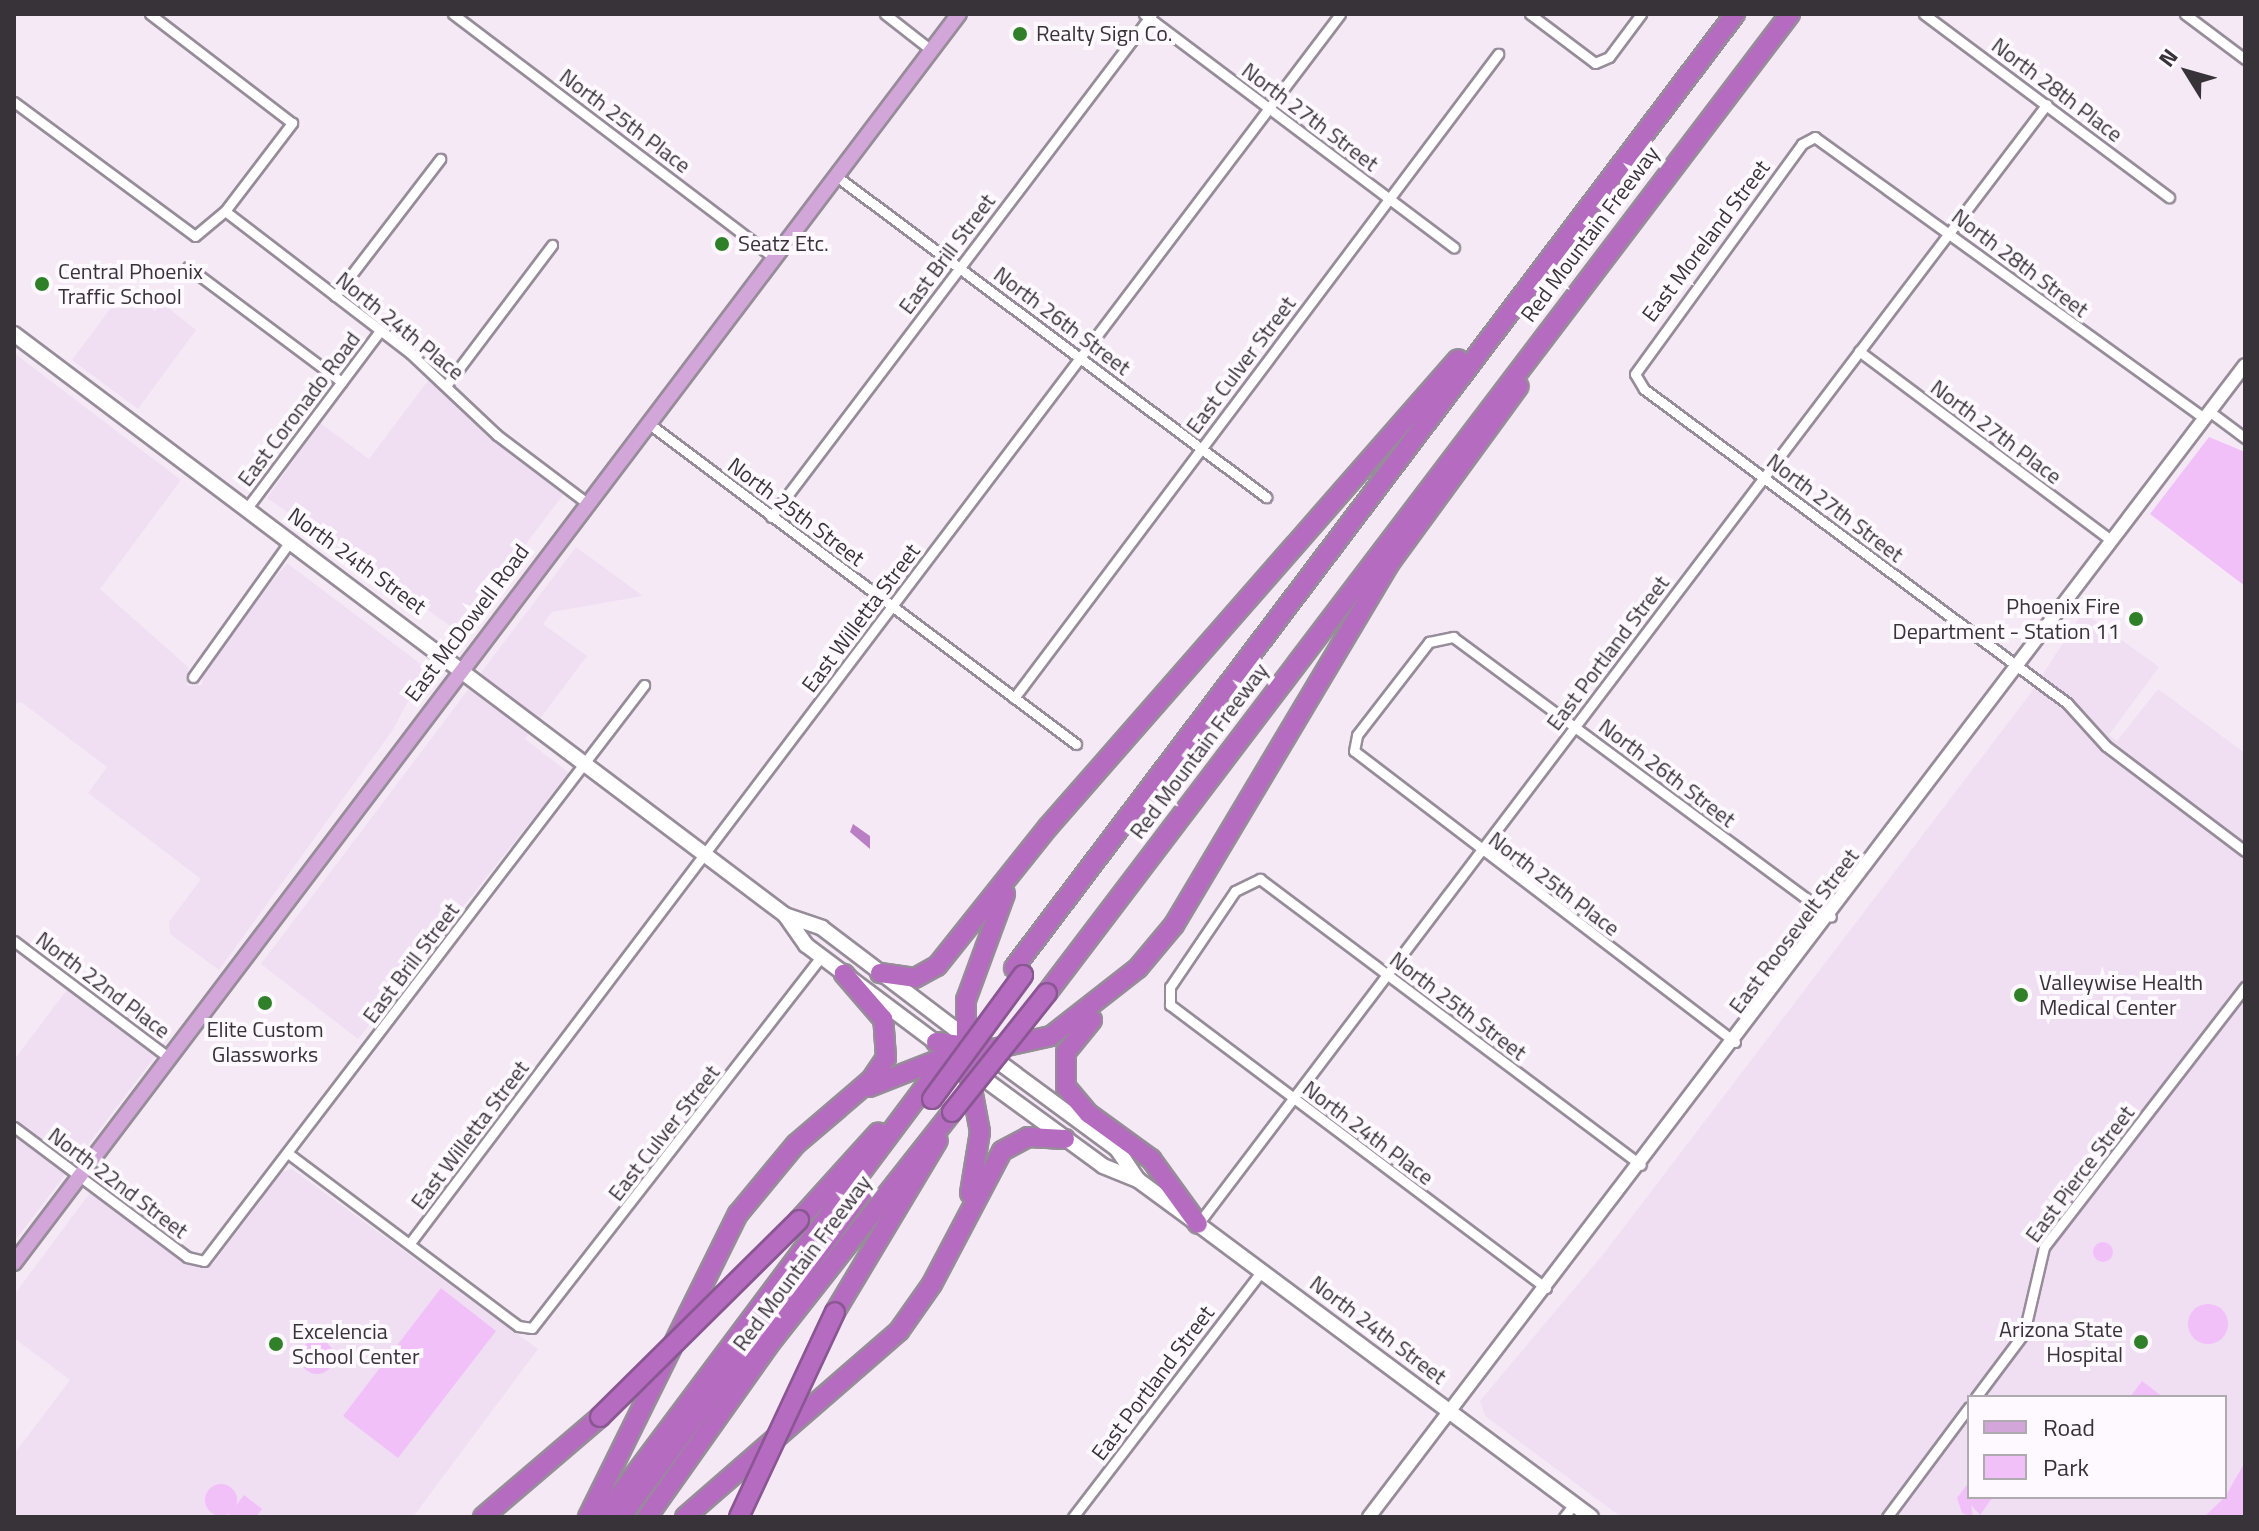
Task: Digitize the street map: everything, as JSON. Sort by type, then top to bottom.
[{"type":"highway","name":"Red Mountain Freeway","points":[[603,1517],[923,1094],[965,1052],[1018,971],[1107,849],[1551,251],[1735,14]]},
{"type":"highway","name":"Red Mountain Freeway","points":[[647,1517],[771,1342],[1047,993],[1571,298],[1790,14]]},
{"type":"highway","points":[[880,973],[915,978],[937,966],[1020,863],[1551,251]]},
{"type":"highway","points":[[1198,1224],[1151,1159],[1074,1100],[1064,1075],[1071,1044],[1174,925],[1389,564],[1562,325],[1571,298]]},
{"type":"highway","points":[[956,1238],[979,1148],[965,1052],[970,975],[1020,863]]},
{"type":"highway","points":[[859,1091],[965,1052],[1051,1036],[1138,968]]},
{"type":"highway","points":[[621,1517],[923,1094],[1018,971]]},
{"type":"highway","points":[[588,1517],[723,1238],[775,1166],[859,1091],[881,1067],[888,1040],[879,1011],[844,974]]},
{"type":"highway","points":[[936,1042],[965,1052]]},
{"type":"highway","points":[[499,1517],[923,1094]]},
{"type":"highway","points":[[739,1517],[835,1312],[952,1112]]},
{"type":"highway","points":[[685,1517],[899,1331],[956,1238],[1002,1151],[1028,1137],[1065,1139]]},
{"type":"highway","points":[[750,1517],[835,1312]]},
{"type":"highway","points":[[632,1517],[771,1342]]},
{"type":"highway","points":[[483,1517],[600,1417]]},
{"type":"main road","name":"East McDowell Road","points":[[14,1263],[460,667],[959,14]]},
{"type":"main road","name":"North 24th Street","points":[[14,334],[460,667],[785,915],[821,957],[936,1042]]},
{"type":"main road","name":"North 24th Street","points":[[785,915],[822,928],[880,973],[1065,1139],[1138,1180],[1591,1517]]},
{"type":"main road","name":"North 24th Street","points":[[965,1052],[1117,1149],[1138,1180]]},
{"type":"street","points":[[14,102],[195,236],[225,211],[292,123],[150,14]]},
{"type":"street","name":"North 25th Place","points":[[453,14],[774,258]]},
{"type":"street","points":[[885,14],[931,50]]},
{"type":"street","name":"East Willetta Street","points":[[410,1243],[1340,14]]},
{"type":"street","points":[[1530,14],[1595,63],[1609,57],[1641,14]]},
{"type":"street","name":"North 28th Place","points":[[1924,14],[2169,197]]},
{"type":"street","points":[[2185,14],[2245,59]]},
{"type":"street","name":"North 27th Street","points":[[1148,15],[1454,248]]},
{"type":"street","name":"East Brill Street","points":[[771,517],[1148,15]]},
{"type":"street","name":"East Culver Street","points":[[1014,698],[1498,54]]},
{"type":"street","name":"East Portland Street","points":[[1198,1224],[2047,104]]},
{"type":"street","name":"North 28th Street","points":[[1815,137],[2245,438]]},
{"type":"street","name":"East Moreland Street","points":[[1635,374],[1802,144],[1815,137]]},
{"type":"street","name":"East Coronado Road","points":[[335,296],[440,159]]},
{"type":"street","name":"North 26th Street","points":[[836,176],[1266,497]]},
{"type":"street","name":"North 24th Place","points":[[225,211],[448,383],[497,435],[587,503]]},
{"type":"street","points":[[448,383],[552,245]]},
{"type":"street","points":[[188,267],[342,382]]},
{"type":"street","name":"East Coronado Road","points":[[247,508],[380,331]]},
{"type":"street","name":"North 27th Place","points":[[1859,351],[2112,541]]},
{"type":"street","name":"East Roosevelt Street","points":[[1369,1517],[1831,917],[2245,365]]},
{"type":"street","name":"North 27th Street","points":[[1635,374],[1644,389],[2020,668],[2106,746],[2245,851]]},
{"type":"street","name":"North 25th Street","points":[[648,423],[1076,744]]},
{"type":"street","points":[[193,677],[291,540]]},
{"type":"street","name":"North 26th Street","points":[[1354,751],[1357,735],[1441,634],[1574,726],[1831,917]]},
{"type":"street","name":"East Brill Street","points":[[204,1261],[289,1154],[644,685]]},
{"type":"street","name":"North 25th Place","points":[[1354,751],[1735,1042]]},
{"type":"street","name":"North 25th Street","points":[[1170,1005],[1170,987],[1235,891],[1252,878],[1641,1165]]},
{"type":"street","name":"North 22nd Place","points":[[14,941],[169,1058]]},
{"type":"street","name":"East Culver Street","points":[[410,1243],[518,1326],[532,1328],[821,957]]},
{"type":"street","name":"East Pierce Street","points":[[1978,1395],[2024,1333],[2044,1247],[2245,987]]},
{"type":"street","name":"North 24th Place","points":[[1170,1005],[1546,1288]]},
{"type":"street","name":"North 22nd Street","points":[[14,1127],[187,1257],[204,1261]]},
{"type":"street","points":[[289,1154],[410,1243]]},
{"type":"street","name":"East Portland Street","points":[[1073,1517],[1262,1271]]},
{"type":"street","points":[[1887,1517],[1967,1410]]},
{"type":"street","points":[[1564,1517],[1574,1504]]},
{"type":"shaded area","points":[[125,289],[155,311],[162,303],[196,330],[138,409],[72,360]]},
{"type":"shaded area","points":[[14,353],[181,480],[100,589],[188,667],[187,686],[202,685],[203,668],[287,563],[426,668],[392,731],[219,970],[170,934],[169,922],[201,879],[88,793],[107,767],[21,702],[14,704]]},
{"type":"shaded area","points":[[430,378],[563,495],[459,632],[267,498],[320,423],[369,459]]},
{"type":"shaded area","points":[[576,547],[643,596],[552,612],[543,624],[587,656],[525,739],[569,773],[358,1039],[261,964]]},
{"type":"shaded area","name":"Valleywise Health Medical Center","points":[[2083,612],[2159,667],[2109,735],[2117,741],[2158,689],[2245,753],[2245,1517],[1621,1517],[1485,1416],[1480,1401],[1605,1252],[2030,694]]},
{"type":"shaded area","points":[[853,824],[870,836],[870,849],[850,832]]},
{"type":"shaded area","points":[[75,979],[156,1040],[169,1038],[14,1242],[14,1060]]},
{"type":"shaded area","name":"Excelencia School Center","points":[[292,1169],[538,1349],[413,1517],[14,1517],[14,1454],[70,1380],[14,1338],[14,1295],[92,1190],[201,1269],[212,1265],[282,1172]]},
{"type":"green space","points":[[2209,437],[2245,452],[2245,586],[2150,514]]},
{"type":"green space","points":[[2103,1242],[2110,1245],[2113,1252],[2110,1259],[2103,1262],[2096,1259],[2093,1252],[2096,1245]]},
{"type":"green space","points":[[441,1288],[496,1331],[398,1458],[343,1416]]},
{"type":"green space","points":[[2208,1304],[2222,1310],[2228,1324],[2222,1338],[2208,1344],[2194,1338],[2188,1324],[2194,1310]]},
{"type":"green space","points":[[317,1340],[329,1345],[334,1357],[329,1369],[317,1374],[305,1369],[300,1357],[305,1345]]},
{"type":"green space","points":[[2142,1381],[2160,1395],[2132,1395]]},
{"type":"green space","points":[[2245,1462],[2245,1517],[2204,1517],[2223,1499],[2227,1499],[2227,1494]]},
{"type":"green space","points":[[221,1484],[232,1489],[237,1500],[232,1511],[221,1516],[210,1511],[205,1500],[210,1489]]},
{"type":"green space","points":[[1967,1485],[1967,1499],[1992,1499],[1980,1515],[1971,1505],[1973,1517],[1962,1513],[1957,1498]]},
{"type":"green space","points":[[244,1495],[262,1509],[256,1517],[227,1517]]},
{"type":"place","name":"Realty Sign Co.","points":[[1020,34]]},
{"type":"place","name":"Seatz Etc.","points":[[722,244]]},
{"type":"place","name":"Central Phoenix Traffic School","points":[[42,284]]},
{"type":"place","name":"Phoenix Fire Department - Station 11","points":[[2136,619]]},
{"type":"place","name":"Valleywise Health Medical Center","points":[[2021,995]]},
{"type":"place","name":"Elite Custom Glassworks","points":[[265,1003]]},
{"type":"place","name":"Arizona State Hospital","points":[[2141,1342]]},
{"type":"place","name":"Excelencia School Center","points":[[276,1344]]}]
